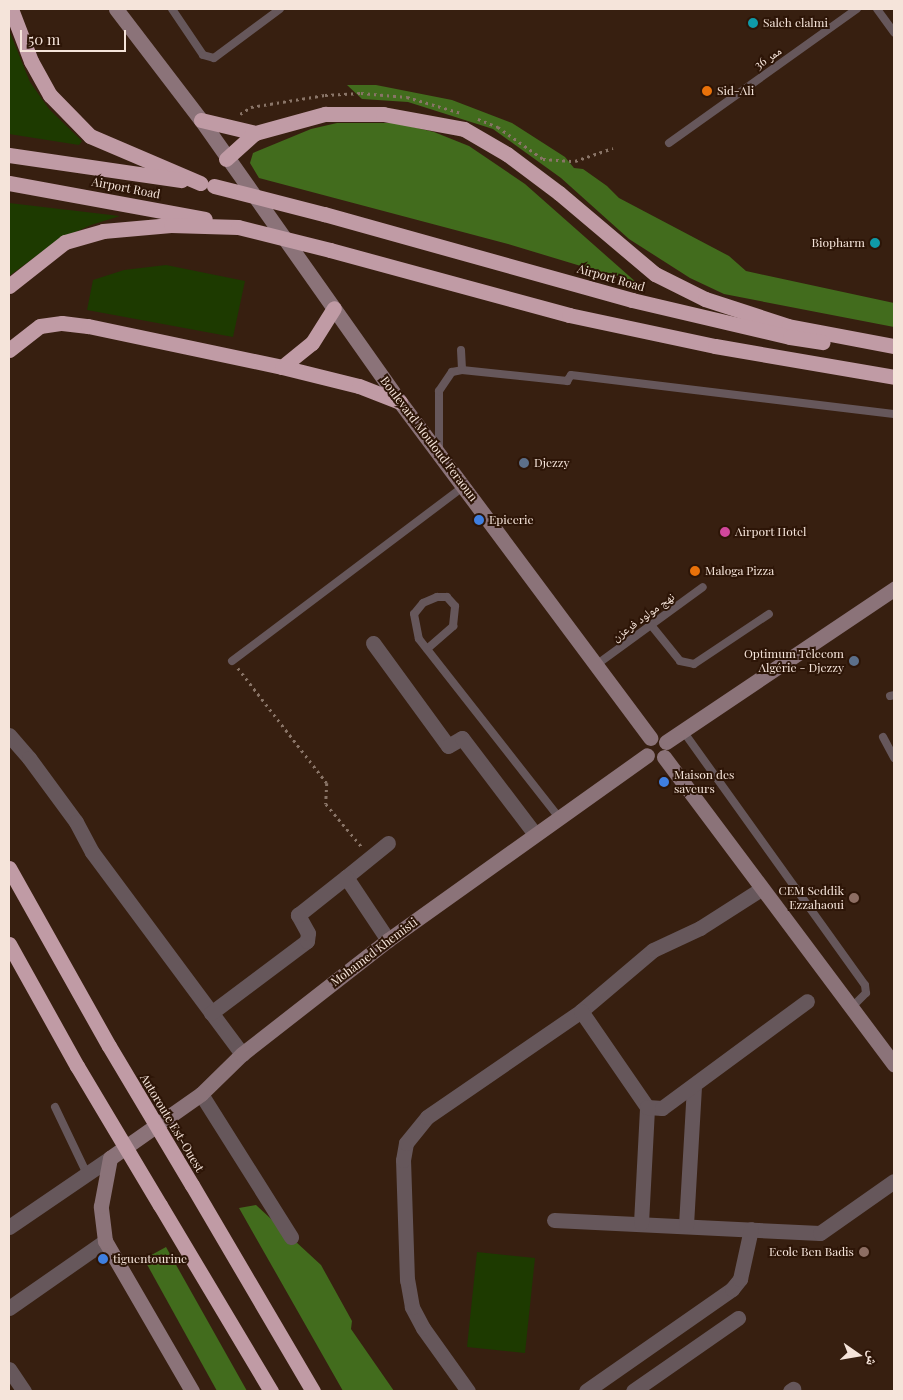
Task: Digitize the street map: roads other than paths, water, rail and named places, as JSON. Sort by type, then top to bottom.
[{"type":"highway","points":[[11,9],[31,61],[50,95],[90,136],[207,185]]},
{"type":"highway","points":[[226,159],[256,133],[325,114],[383,114],[464,130],[507,154],[559,193],[655,274],[705,299],[788,326],[894,346]]},
{"type":"highway","points":[[201,120],[256,133]]},
{"type":"highway","name":"Airport Road","points":[[9,155],[207,185],[324,214],[651,304],[790,337],[894,351]]},
{"type":"highway","name":"Airport Road","points":[[9,182],[136,204],[238,227]]},
{"type":"highway","points":[[9,286],[65,242],[103,231],[171,225],[238,227],[570,315],[715,346],[894,377]]},
{"type":"highway","points":[[282,367],[312,343],[334,308]]},
{"type":"highway","points":[[9,350],[40,326],[62,323],[282,367],[359,386],[400,402]]},
{"type":"highway","name":"Autoroute Est-Ouest","points":[[9,868],[109,1046],[313,1391]]},
{"type":"highway","points":[[9,944],[76,1066],[271,1391]]},
{"type":"main road","name":"Boulevard Mouloud Feraoun","points":[[116,9],[201,120],[226,159],[400,402],[650,738]]},
{"type":"main road","points":[[894,589],[683,731],[665,749],[656,760],[646,755],[644,748],[650,738],[657,736],[665,749],[761,888],[894,1064]]},
{"type":"main road","name":"Mohamed Khemisti","points":[[110,1158],[201,1094],[242,1054],[388,940],[534,833],[646,755]]},
{"type":"main road","points":[[110,1158],[101,1206],[105,1240],[192,1391]]},
{"type":"street","points":[[373,643],[448,746],[462,738],[534,833]]},
{"type":"street","points":[[9,735],[30,758],[76,822],[92,852],[242,1054]]},
{"type":"street","points":[[211,1013],[307,941],[308,933],[298,915],[388,843]]},
{"type":"street","points":[[346,877],[388,940]]},
{"type":"street","points":[[468,1391],[423,1328],[412,1307],[407,1280],[403,1160],[406,1143],[427,1117],[581,1011],[653,950],[700,928],[761,888]]},
{"type":"street","points":[[647,1107],[662,1108],[807,1001]]},
{"type":"street","points":[[581,1011],[647,1107],[640,1223]]},
{"type":"street","points":[[686,1224],[694,1086]]},
{"type":"street","points":[[201,1094],[291,1237]]},
{"type":"street","points":[[9,1228],[110,1158]]},
{"type":"street","points":[[554,1220],[686,1224],[820,1233],[894,1181]]},
{"type":"street","points":[[586,1391],[732,1289],[740,1279],[751,1229]]},
{"type":"street","points":[[9,1308],[105,1240]]},
{"type":"street","points":[[633,1391],[738,1318]]},
{"type":"street","points":[[10,1374],[24,1391]]},
{"type":"lane","points":[[172,9],[203,55],[214,58],[280,9]]},
{"type":"lane","name":"ممر 36","points":[[669,142],[857,9]]},
{"type":"lane","points":[[877,9],[894,32]]},
{"type":"lane","points":[[461,350],[462,370]]},
{"type":"lane","points":[[439,454],[439,392],[452,372],[462,370],[567,382],[571,374],[894,414]]},
{"type":"lane","points":[[232,661],[464,486]]},
{"type":"lane","name":"نهج مولود فرعزن","points":[[596,665],[703,587]]},
{"type":"lane","points":[[428,649],[453,626],[456,606],[447,597],[437,597],[422,603],[414,614],[419,639],[558,816]]},
{"type":"lane","points":[[651,625],[680,661],[694,664],[769,614]]},
{"type":"lane","points":[[683,731],[865,985],[866,993],[850,1008]]},
{"type":"lane","points":[[884,737],[894,758]]},
{"type":"lane","points":[[55,1107],[87,1174]]},
{"type":"place","name":"Saleh elalmi","points":[[753,23]]},
{"type":"place","name":"Sid-Ali","points":[[707,91]]},
{"type":"place","name":"Biopharm","points":[[875,243]]},
{"type":"place","name":"Djezzy","points":[[524,463]]},
{"type":"place","name":"Epicerie","points":[[479,520]]},
{"type":"place","name":"Airport Hotel","points":[[725,532]]},
{"type":"place","name":"Maloga Pizza","points":[[695,571]]},
{"type":"place","name":"Optimum Telecom Algérie - Djezzy","points":[[854,661]]},
{"type":"place","name":"Maison des saveurs","points":[[664,782]]},
{"type":"place","name":"CEM Seddik Ezzahaoui","points":[[854,898]]},
{"type":"place","name":"Ecole Ben Badis","points":[[864,1252]]},
{"type":"place","name":"tiguentourine","points":[[103,1259]]}]
